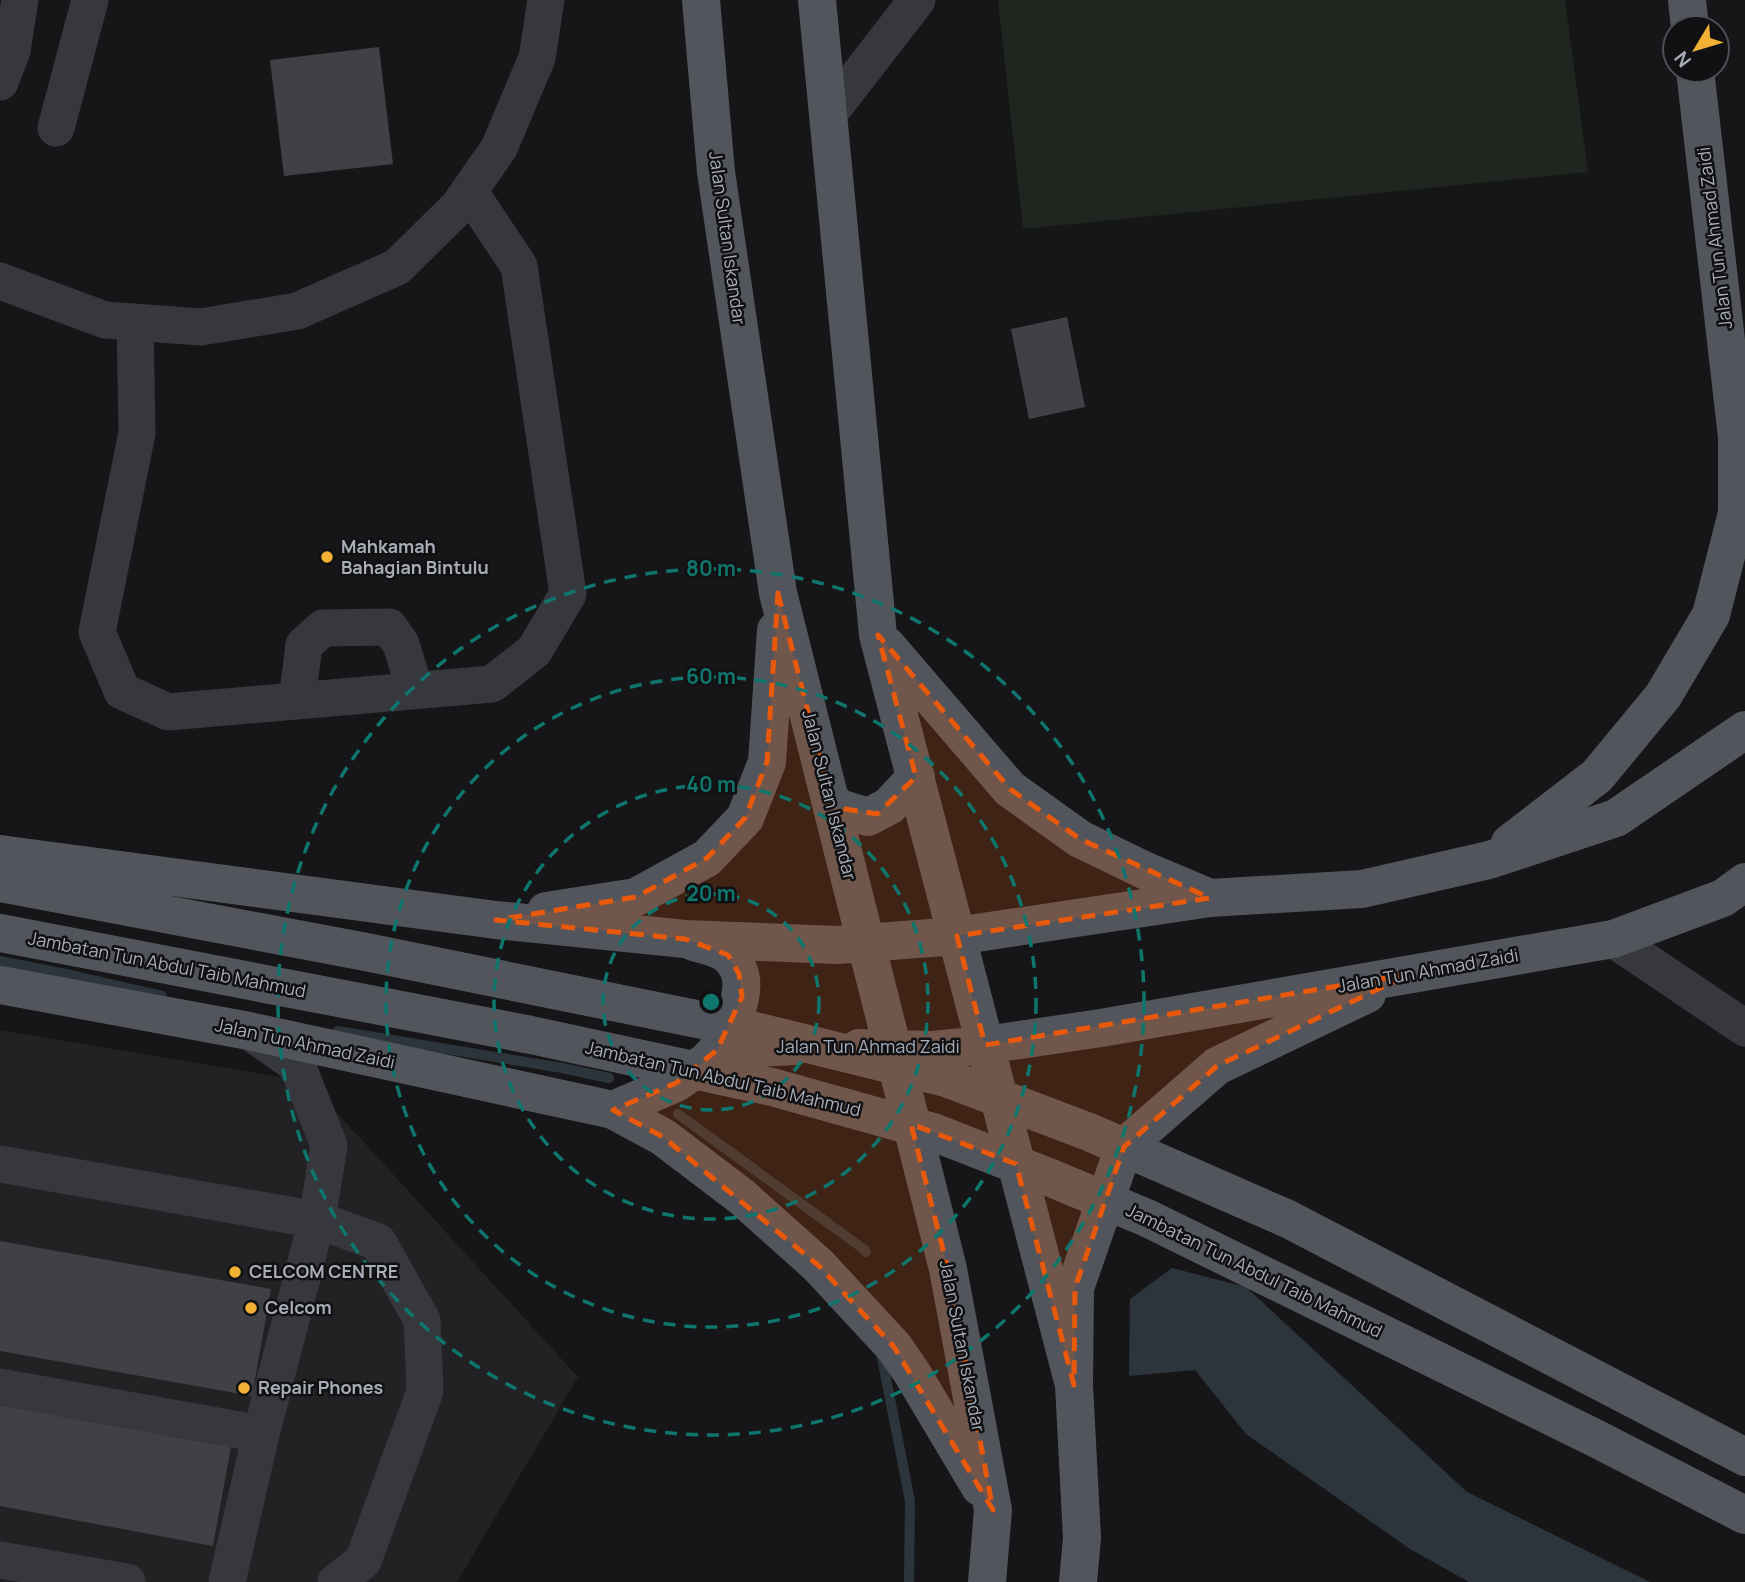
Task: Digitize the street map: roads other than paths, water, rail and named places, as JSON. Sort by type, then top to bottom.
[{"type":"main road","name":"Jalan Sultan Iskandar","points":[[701,0],[716,172],[778,593],[948,1269],[993,1510],[987,1582]]},
{"type":"main road","points":[[817,0],[878,635],[1074,1385]]},
{"type":"main road","name":"Jalan Tun Ahmad Zaidi","points":[[1489,860],[1597,776],[1663,696],[1711,615],[1737,513],[1737,437],[1697,84]]},
{"type":"main road","points":[[496,920],[636,897],[707,858],[745,818],[767,762],[778,593]]},
{"type":"main road","points":[[878,635],[1010,789],[1080,839],[1210,898]]},
{"type":"main road","name":"Jalan Tun Ahmad Zaidi","points":[[0,854],[496,920],[685,939],[837,945],[957,936],[1210,898],[1362,889],[1489,860],[1616,818],[1745,730]]},
{"type":"main road","points":[[830,799],[839,808],[868,817],[889,806],[916,777]]},
{"type":"main road","name":"Jalan Tun Ahmad Zaidi","points":[[717,1050],[794,1046],[932,1050],[1101,1028],[1613,939],[1723,898],[1745,882]]},
{"type":"main road","points":[[0,883],[366,952],[738,1028],[946,1078],[1089,1132],[1289,1219],[1745,1457]]},
{"type":"main road","name":"Jambatan Tun Abdul Taib Mahmud","points":[[0,933],[545,1037],[772,1087],[933,1132],[1147,1218],[1595,1437],[1745,1515]]},
{"type":"main road","points":[[613,1110],[676,1083],[707,1061],[717,1050],[734,1019],[742,997],[739,974],[727,955],[716,948],[685,939]]},
{"type":"main road","points":[[1077,1582],[1082,1538],[1074,1385],[1075,1287],[1124,1147],[1217,1066],[1410,974]]},
{"type":"main road","name":"Jalan Tun Ahmad Zaidi","points":[[0,985],[249,1031],[613,1110],[663,1137],[742,1196],[819,1266],[894,1347],[993,1510]]},
{"type":"street","points":[[0,82],[12,51],[20,0]]},
{"type":"street","points":[[56,128],[90,0]]},
{"type":"street","points":[[0,281],[105,320],[201,327],[297,312],[397,267],[458,207],[499,148],[537,58],[546,0]]},
{"type":"street","points":[[828,115],[917,0]]},
{"type":"street","points":[[135,322],[137,433],[97,632],[122,691],[168,712],[492,684],[534,651],[568,594],[519,266],[469,191]]},
{"type":"street","points":[[297,701],[304,645],[323,628],[389,627],[401,644],[415,690]]},
{"type":"street","points":[[1613,939],[1745,1028]]},
{"type":"street","points":[[227,1582],[261,1434],[317,1220],[329,1145],[297,1066],[249,1031]]},
{"type":"street","points":[[0,1164],[317,1220],[378,1242],[422,1320],[425,1391],[363,1561],[336,1582]]},
{"type":"street","points":[[0,1387],[261,1434]]},
{"type":"street","points":[[0,1560],[77,1577],[127,1582]]},
{"type":"waterway","points":[[0,961],[162,996]]},
{"type":"waterway","points":[[338,1031],[609,1078]]},
{"type":"waterway","points":[[678,1114],[866,1252]]},
{"type":"waterway","points":[[881,1353],[910,1501],[909,1582]]},
{"type":"place","name":"Mahkamah Bahagian Bintulu","points":[[327,557]]},
{"type":"place","name":"CELCOM CENTRE","points":[[235,1272]]},
{"type":"place","name":"Celcom","points":[[251,1308]]},
{"type":"place","name":"Repair Phones","points":[[244,1388]]}]
